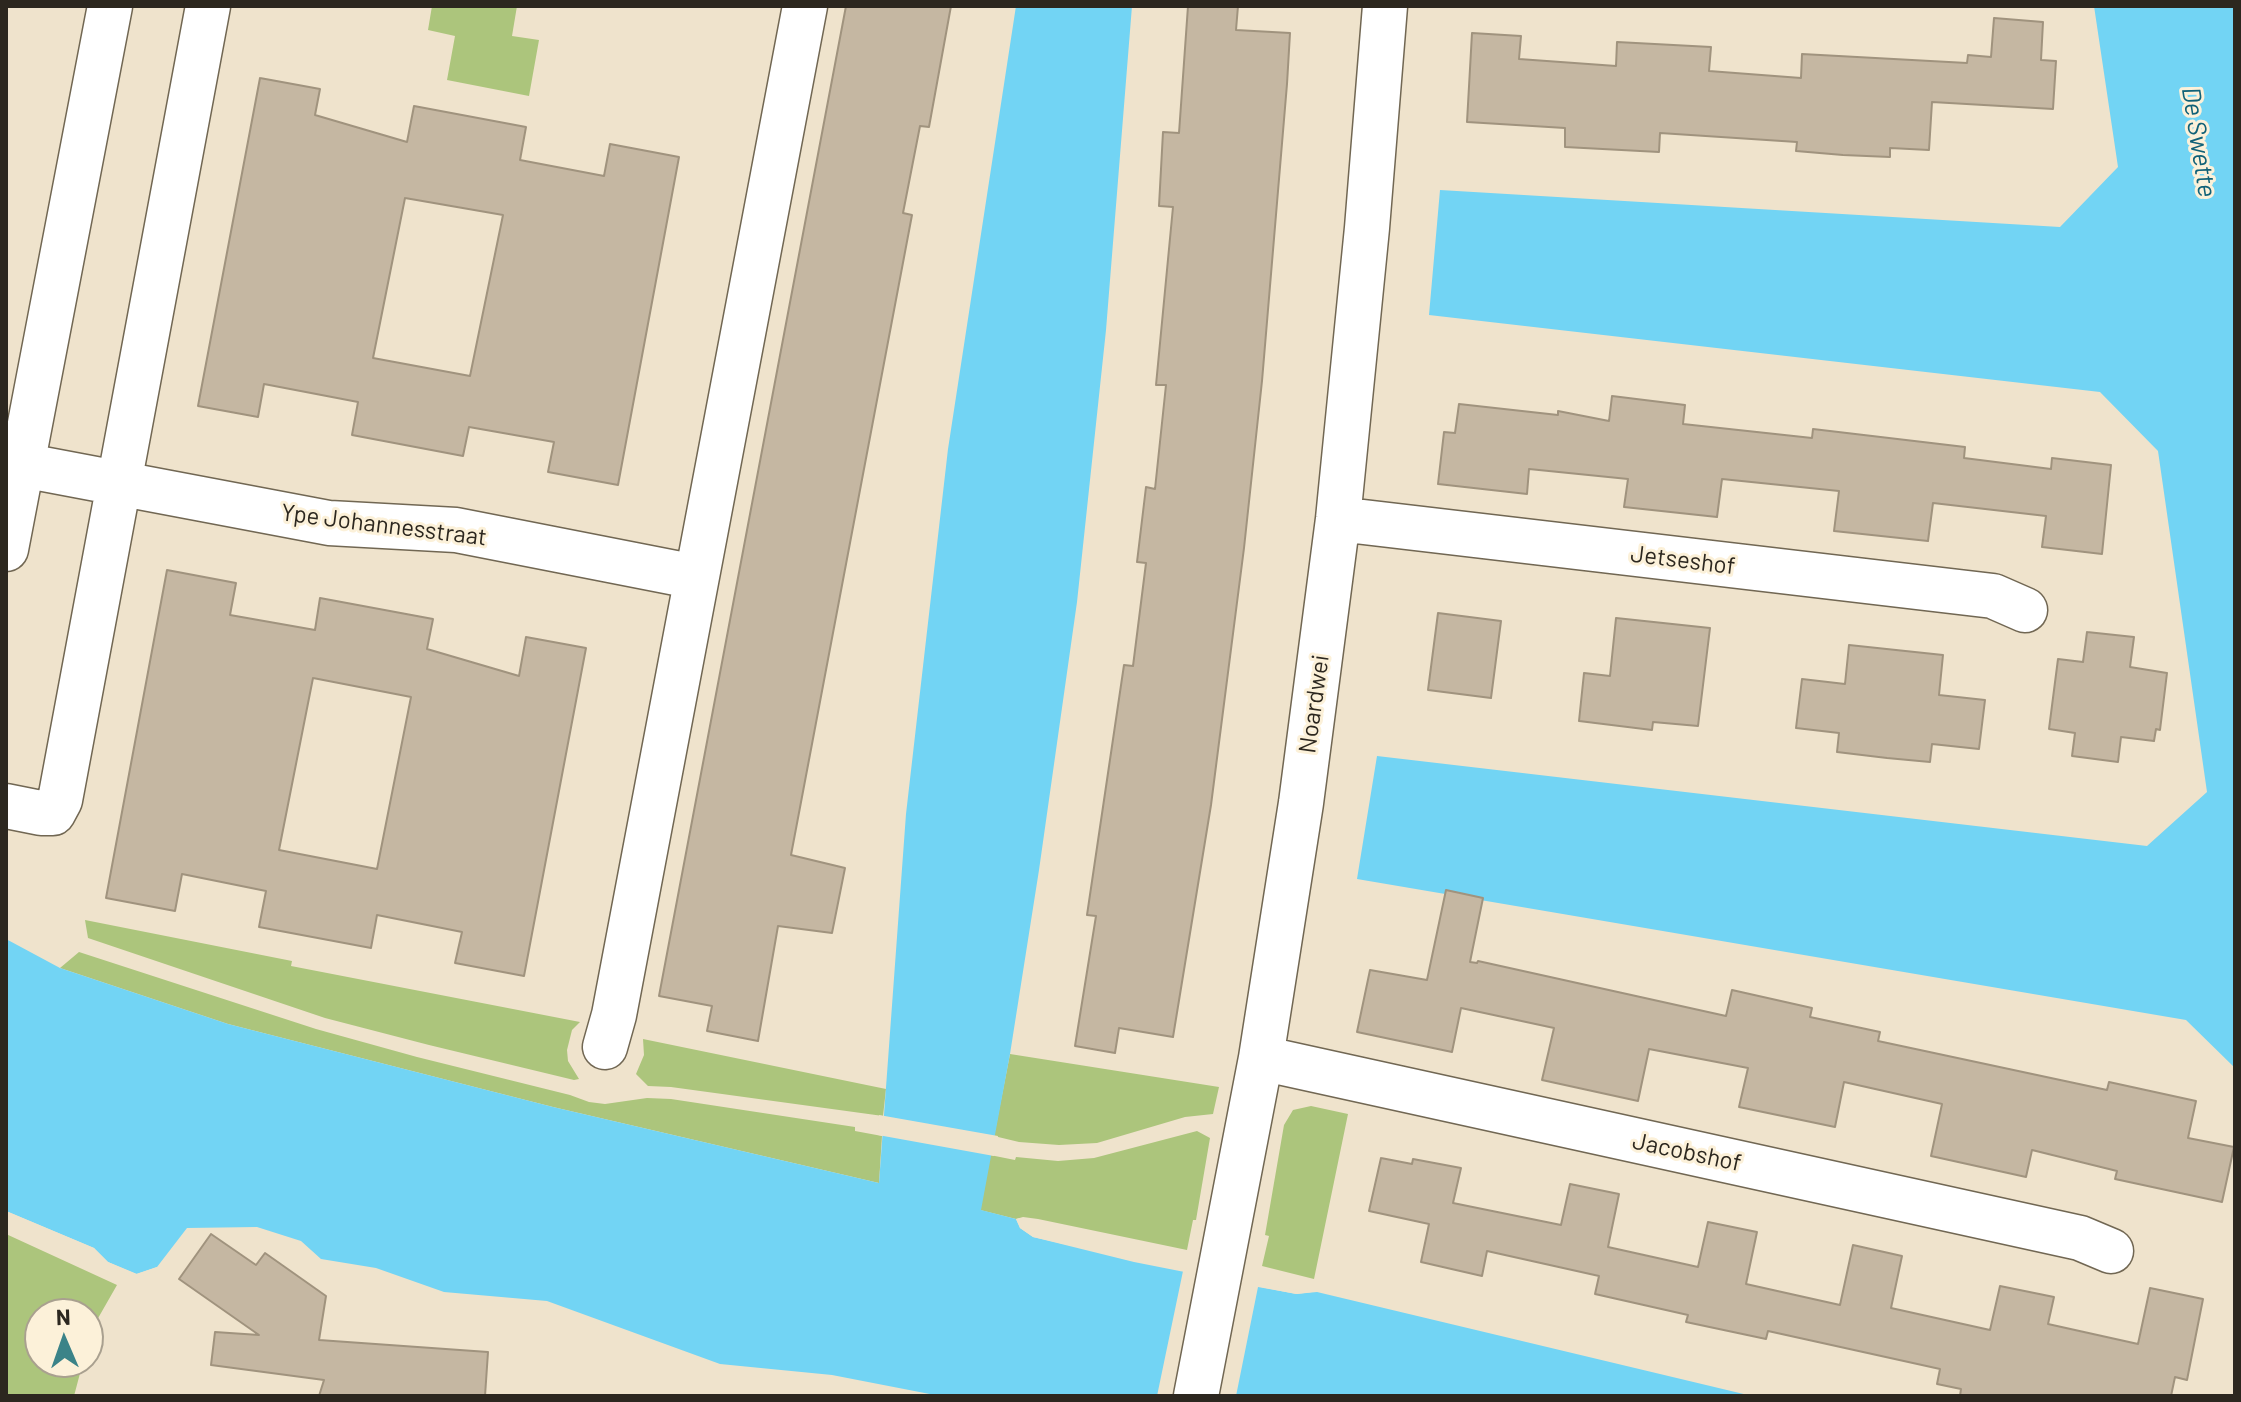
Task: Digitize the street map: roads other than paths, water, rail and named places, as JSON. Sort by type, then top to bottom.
[{"type":"street","points":[[6,549],[110,6]]},
{"type":"street","points":[[6,806],[53,813],[60,800],[208,6]]},
{"type":"street","points":[[605,1047],[614,1015],[805,6]]},
{"type":"street","name":"Noardwei","points":[[1196,1396],[1261,1058],[1301,803],[1338,519],[1385,6]]},
{"type":"street","name":"Ype Johannesstraat","points":[[22,465],[329,523],[456,530],[696,577]]},
{"type":"street","name":"Jetseshof","points":[[1338,519],[1993,596],[2025,610]]},
{"type":"street","name":"Jacobshof","points":[[1261,1058],[2080,1238],[2111,1251]]},
{"type":"water","points":[[1016,6],[1132,6],[1106,330],[1077,602],[1010,1054],[981,1210],[1016,1219],[1020,1228],[1033,1237],[1134,1262],[1296,1294],[1317,1292],[1752,1396],[940,1396],[832,1375],[720,1364],[547,1301],[444,1292],[376,1268],[321,1259],[301,1241],[257,1227],[187,1228],[157,1267],[137,1274],[108,1262],[94,1248],[6,1211],[6,939],[60,968],[228,1024],[553,1107],[879,1183],[906,814],[948,449]]},
{"type":"water","name":"De Swette","points":[[2094,6],[2235,6],[2235,1068],[2186,1020],[1357,879],[1377,756],[2147,846],[2207,792],[2158,451],[2100,392],[1429,315],[1440,190],[2060,227],[2118,167]]}]
